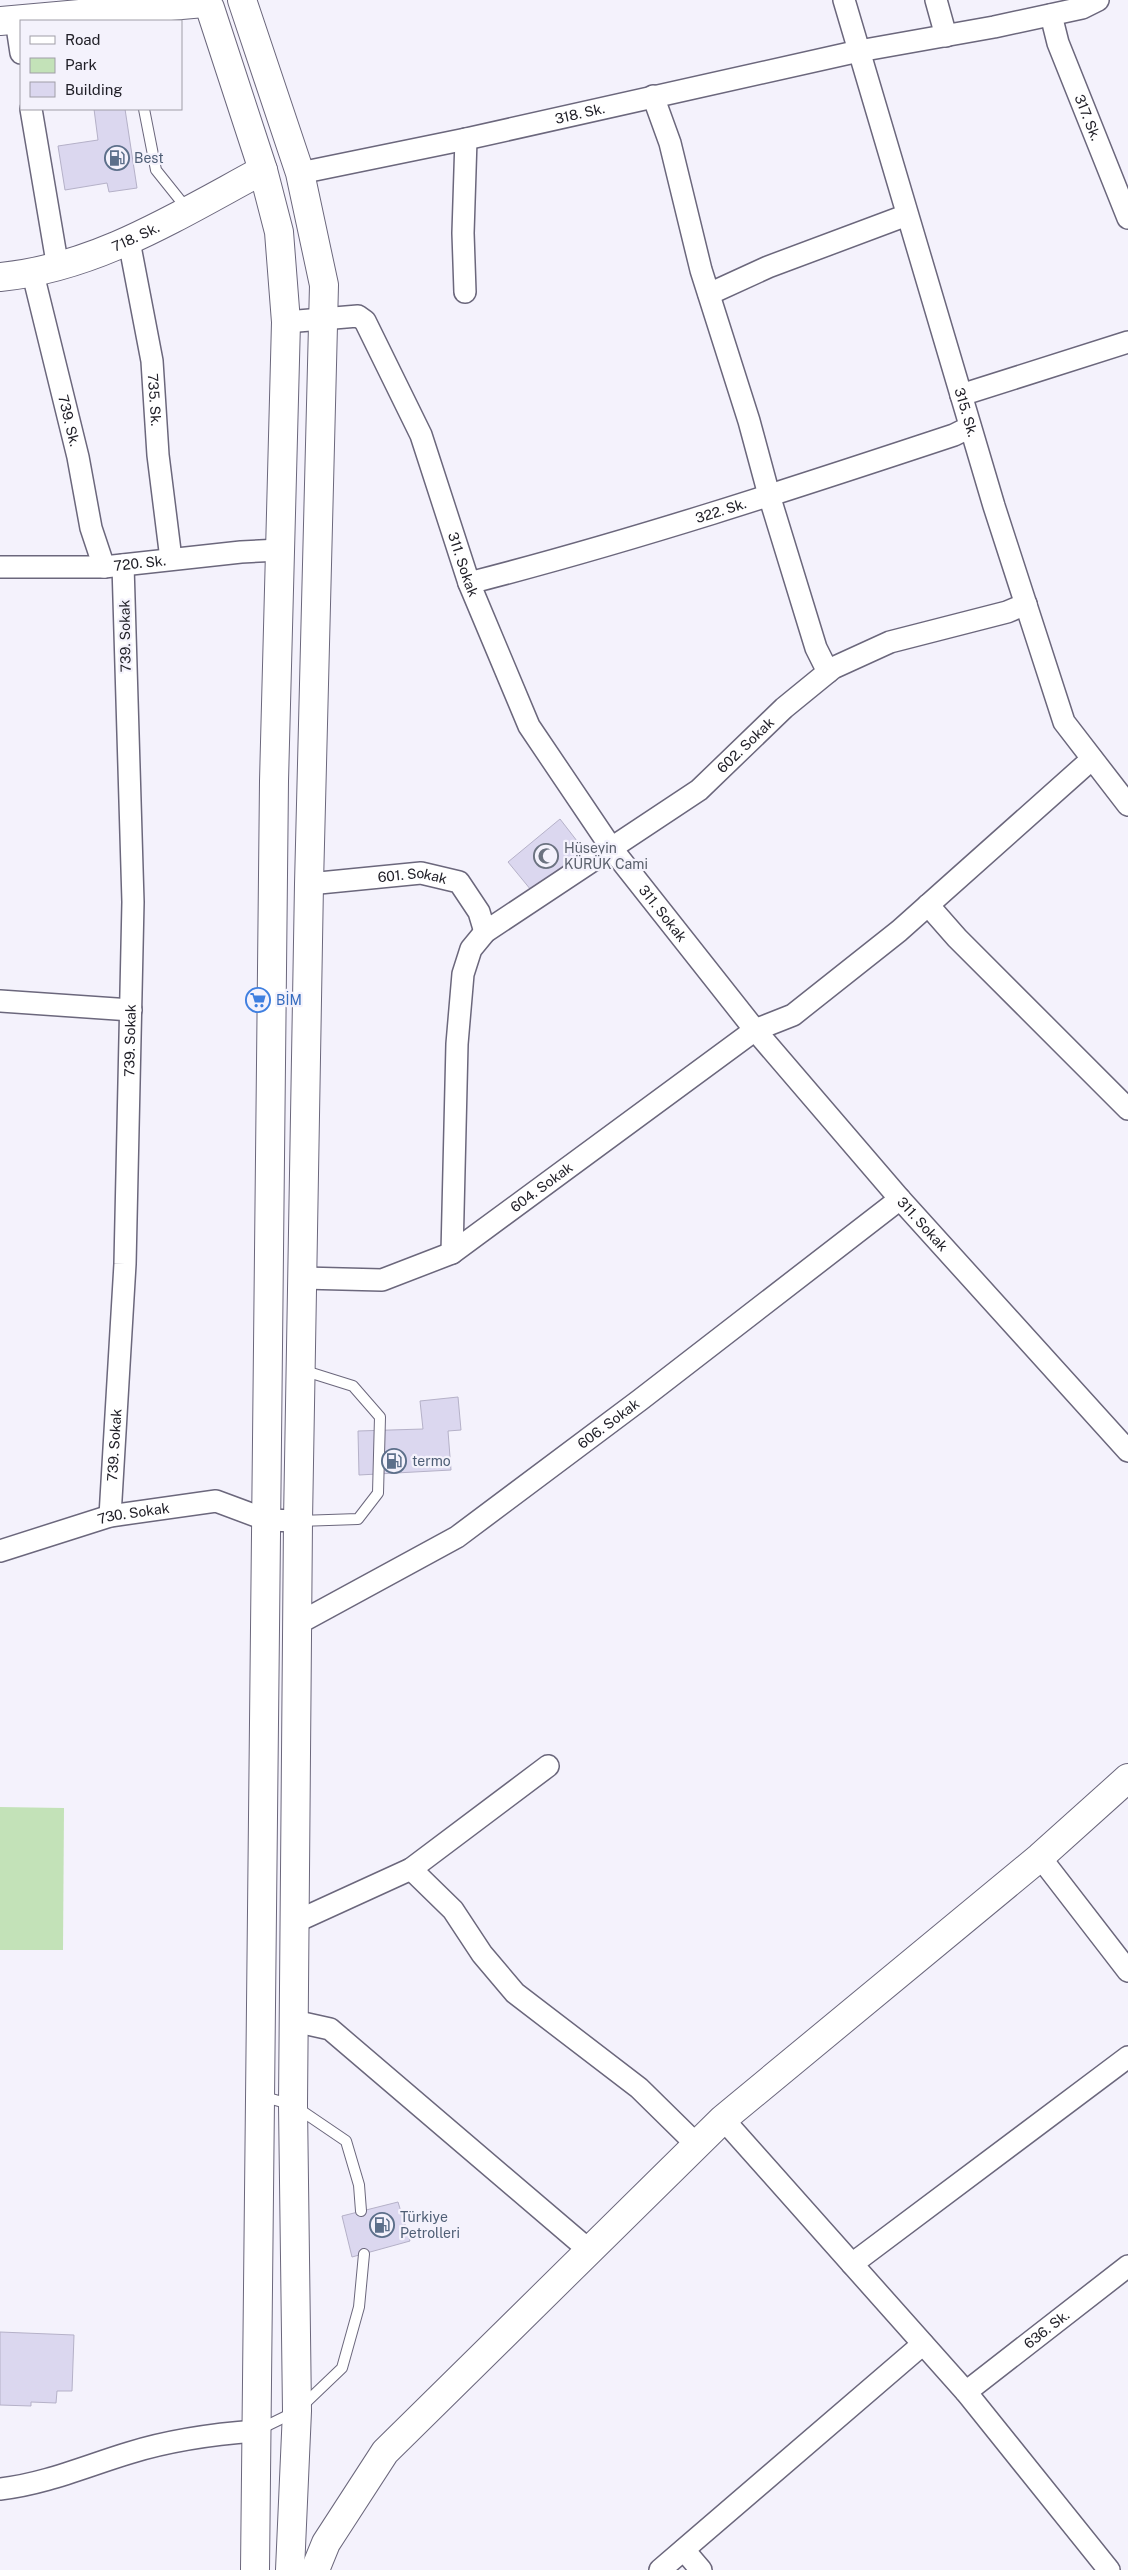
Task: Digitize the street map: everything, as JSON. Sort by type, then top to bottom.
[{"type":"main road","points":[[15,8],[140,15],[206,4],[224,10],[238,0]]},
{"type":"main road","points":[[242,0],[300,173],[324,285],[309,884],[298,1521],[299,1623],[293,2105],[297,2411],[290,2570]]},
{"type":"main road","points":[[206,4],[262,170],[279,232],[286,322],[274,771],[255,2570]]},
{"type":"main road","name":"718. Sk.","points":[[0,277],[45,271],[129,241],[262,170]]},
{"type":"main road","points":[[314,2570],[326,2543],[385,2452],[723,2119],[1040,1857],[1128,1778]]},
{"type":"street","name":"315. Sk.","points":[[844,0],[970,427],[1064,722],[1128,805]]},
{"type":"street","points":[[936,0],[946,36]]},
{"type":"street","name":"318. Sk.","points":[[300,173],[466,139],[859,51],[946,36],[1082,8],[1098,0]]},
{"type":"street","points":[[15,8],[20,46]]},
{"type":"street","name":"317. Sk.","points":[[1051,14],[1058,43],[1128,218]]},
{"type":"street","points":[[653,96],[670,142],[709,294],[749,421],[769,495],[816,648],[828,672]]},
{"type":"street","name":"739. Sk.","points":[[31,110],[45,271],[78,457],[91,528],[114,566]]},
{"type":"street","points":[[465,292],[463,232],[466,139]]},
{"type":"street","points":[[709,294],[768,267],[907,214]]},
{"type":"street","name":"735. Sk.","points":[[129,241],[152,361],[158,454],[171,560]]},
{"type":"street","name":"311. Sokak","points":[[286,322],[358,316],[364,321],[421,435],[469,583],[529,726],[612,849],[755,1030],[900,1199],[1128,1451]]},
{"type":"street","points":[[961,395],[1128,342]]},
{"type":"street","name":"322. Sk.","points":[[469,583],[527,568],[769,495],[954,435],[970,427]]},
{"type":"street","name":"720. Sk.","points":[[0,567],[114,566],[241,552],[280,550]]},
{"type":"street","name":"739. Sokak","points":[[110,1516],[125,1264],[133,902],[114,566]]},
{"type":"street","name":"602. Sokak","points":[[452,1253],[457,1044],[463,974],[472,949],[486,932],[699,790],[784,708],[828,672],[890,642],[1007,612],[1026,604]]},
{"type":"street","name":"604. Sokak","points":[[303,1278],[382,1280],[452,1253],[755,1030],[793,1015],[899,931],[1092,759]]},
{"type":"street","name":"601. Sokak","points":[[309,884],[421,874],[459,882],[479,912],[486,932]]},
{"type":"street","points":[[928,905],[957,938],[1128,1109]]},
{"type":"street","points":[[0,1001],[131,1010]]},
{"type":"street","name":"606. Sokak","points":[[299,1623],[457,1536],[648,1394],[900,1199]]},
{"type":"street","points":[[269,1356],[302,1370]]},
{"type":"street","name":"730. Sokak","points":[[0,1550],[110,1516],[216,1501],[267,1520],[298,1521]]},
{"type":"street","points":[[295,1922],[411,1868],[548,1766]]},
{"type":"street","points":[[1040,1857],[1128,1971]]},
{"type":"street","points":[[411,1868],[453,1910],[482,1954],[515,1993],[639,2088],[697,2145]]},
{"type":"street","points":[[294,2021],[330,2029],[590,2251]]},
{"type":"street","points":[[852,2264],[1128,2057]]},
{"type":"street","points":[[723,2119],[966,2392],[1109,2570]]},
{"type":"street","name":"636. Sk.","points":[[966,2392],[1128,2266]]},
{"type":"street","points":[[660,2570],[923,2344]]},
{"type":"street","points":[[0,2489],[27,2486],[131,2452],[182,2439],[257,2431]]},
{"type":"street","points":[[684,2550],[701,2570]]},
{"type":"lane","points":[[144,110],[156,170],[188,210]]},
{"type":"lane","points":[[298,1521],[358,1519],[378,1493],[380,1417],[353,1386],[302,1370]]},
{"type":"lane","points":[[261,2096],[293,2105],[346,2142],[360,2185],[361,2211]]},
{"type":"lane","points":[[257,2431],[297,2411],[342,2368],[359,2307],[364,2254]]},
{"type":"green space","points":[[0,1807],[64,1808],[63,1950],[0,1950]]},
{"type":"building","points":[[94,110],[125,110],[137,188],[109,192],[107,183],[65,190],[58,146],[98,140]]},
{"type":"building","name":"Hüseyin KÜRÜK Cami","points":[[560,819],[584,850],[531,890],[508,862]]},
{"type":"building","points":[[458,1397],[461,1430],[448,1431],[451,1470],[359,1475],[358,1431],[423,1429],[420,1401]]},
{"type":"building","points":[[398,2202],[410,2241],[352,2257],[342,2216]]},
{"type":"building","points":[[0,2332],[74,2335],[72,2391],[57,2391],[56,2403],[31,2402],[31,2406],[0,2405]]},
{"type":"place","name":"Best","points":[[117,158]]},
{"type":"place","name":"Hüseyin KÜRÜK Cami","points":[[546,856]]},
{"type":"place","name":"BİM","points":[[258,1000]]},
{"type":"place","name":"termo","points":[[394,1461]]},
{"type":"place","name":"Türkiye Petrolleri","points":[[382,2225]]}]
